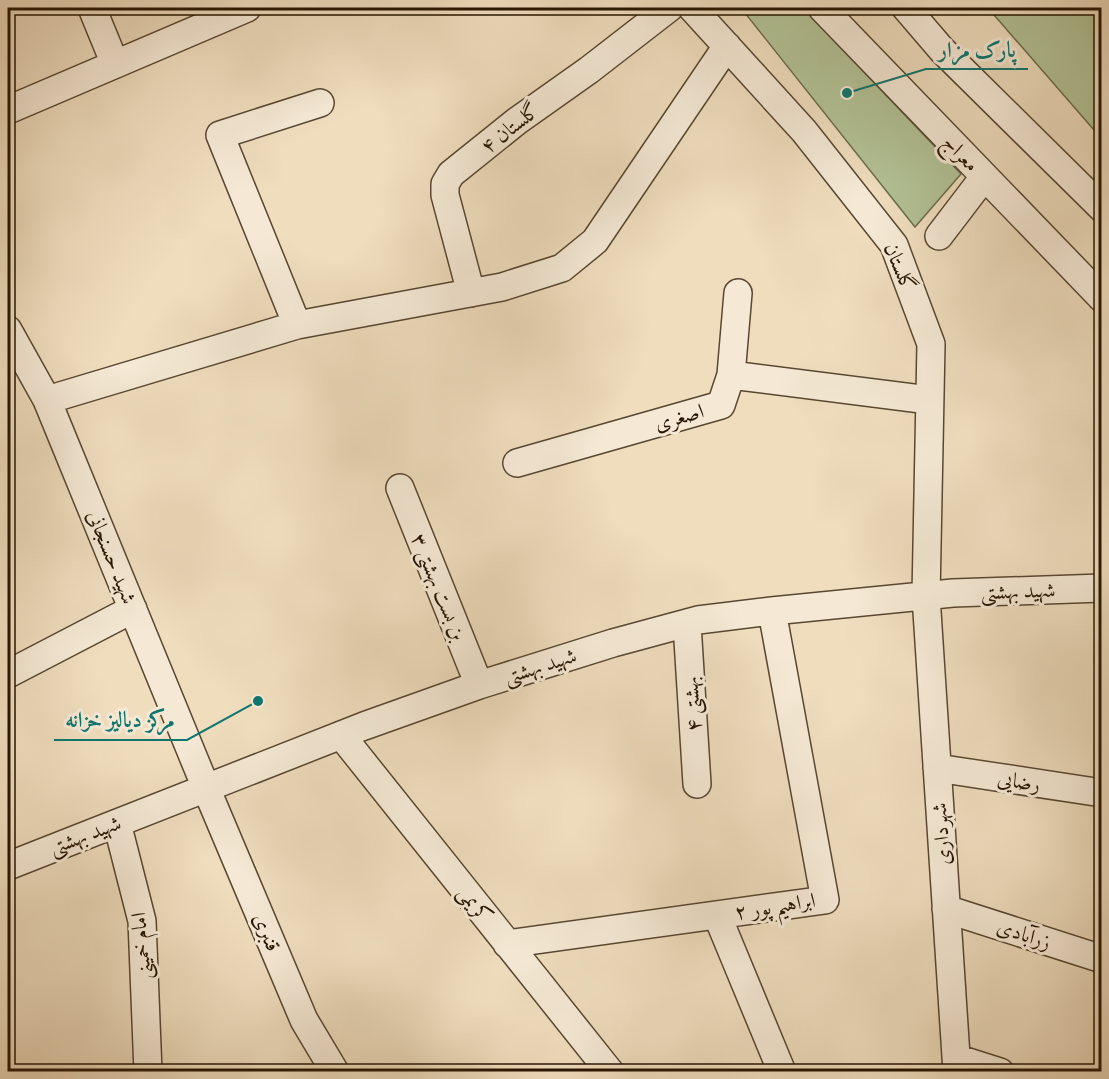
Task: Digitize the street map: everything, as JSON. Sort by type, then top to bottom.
[{"type":"street","points":[[92,8],[115,64]]},
{"type":"street","points":[[8,110],[247,8]]},
{"type":"street","name":"گلستان ۴","points":[[471,293],[444,195],[445,184],[451,174],[517,121],[589,70],[669,8]]},
{"type":"street","name":"معراج","points":[[822,8],[1101,298]]},
{"type":"street","points":[[906,8],[942,50],[1101,208]]},
{"type":"street","name":"گلستان","points":[[708,13],[727,46],[804,131],[894,245],[931,344],[926,596]]},
{"type":"street","points":[[47,400],[297,325],[502,287],[562,268],[595,241],[727,46]]},
{"type":"street","points":[[297,325],[220,135],[320,103]]},
{"type":"street","points":[[939,236],[984,177]]},
{"type":"street","points":[[738,293],[731,375],[929,400]]},
{"type":"street","name":"شهید حسنجانی","points":[[8,330],[47,400],[206,788]]},
{"type":"street","name":"اصغری","points":[[517,463],[721,405],[731,375]]},
{"type":"street","name":"بن بست بهشتی ۳","points":[[400,488],[479,685]]},
{"type":"street","name":"شهید بهشتی","points":[[8,866],[341,735],[479,685],[614,643],[698,620],[926,596],[1101,588]]},
{"type":"street","name":"شهرداری","points":[[926,596],[956,1065]]},
{"type":"street","points":[[8,674],[133,609]]},
{"type":"street","name":"ابراهیم پور ۲","points":[[507,944],[825,900],[772,611]]},
{"type":"street","name":"بهشتی ۴","points":[[687,624],[698,784]]},
{"type":"street","name":"کریمی","points":[[341,735],[610,1071]]},
{"type":"street","name":"رضایی","points":[[937,768],[1101,793]]},
{"type":"street","name":"قنبری","points":[[206,788],[304,1020],[335,1071]]},
{"type":"street","name":"امام خمینی","points":[[117,823],[142,921],[148,1071]]},
{"type":"street","name":"زرآبادی","points":[[946,909],[1101,959]]},
{"type":"street","points":[[717,915],[782,1071]]},
{"type":"street","points":[[956,1065],[1000,1071]]},
{"type":"green space","points":[[754,8],[803,8],[961,174],[915,227],[745,13]]},
{"type":"green space","points":[[988,8],[1101,8],[1101,138],[1094,130]]},
{"type":"place","name":"پارک مزار","points":[[847,93]]},
{"type":"place","name":"مرکز دیالیز خزانه","points":[[258,701]]}]
